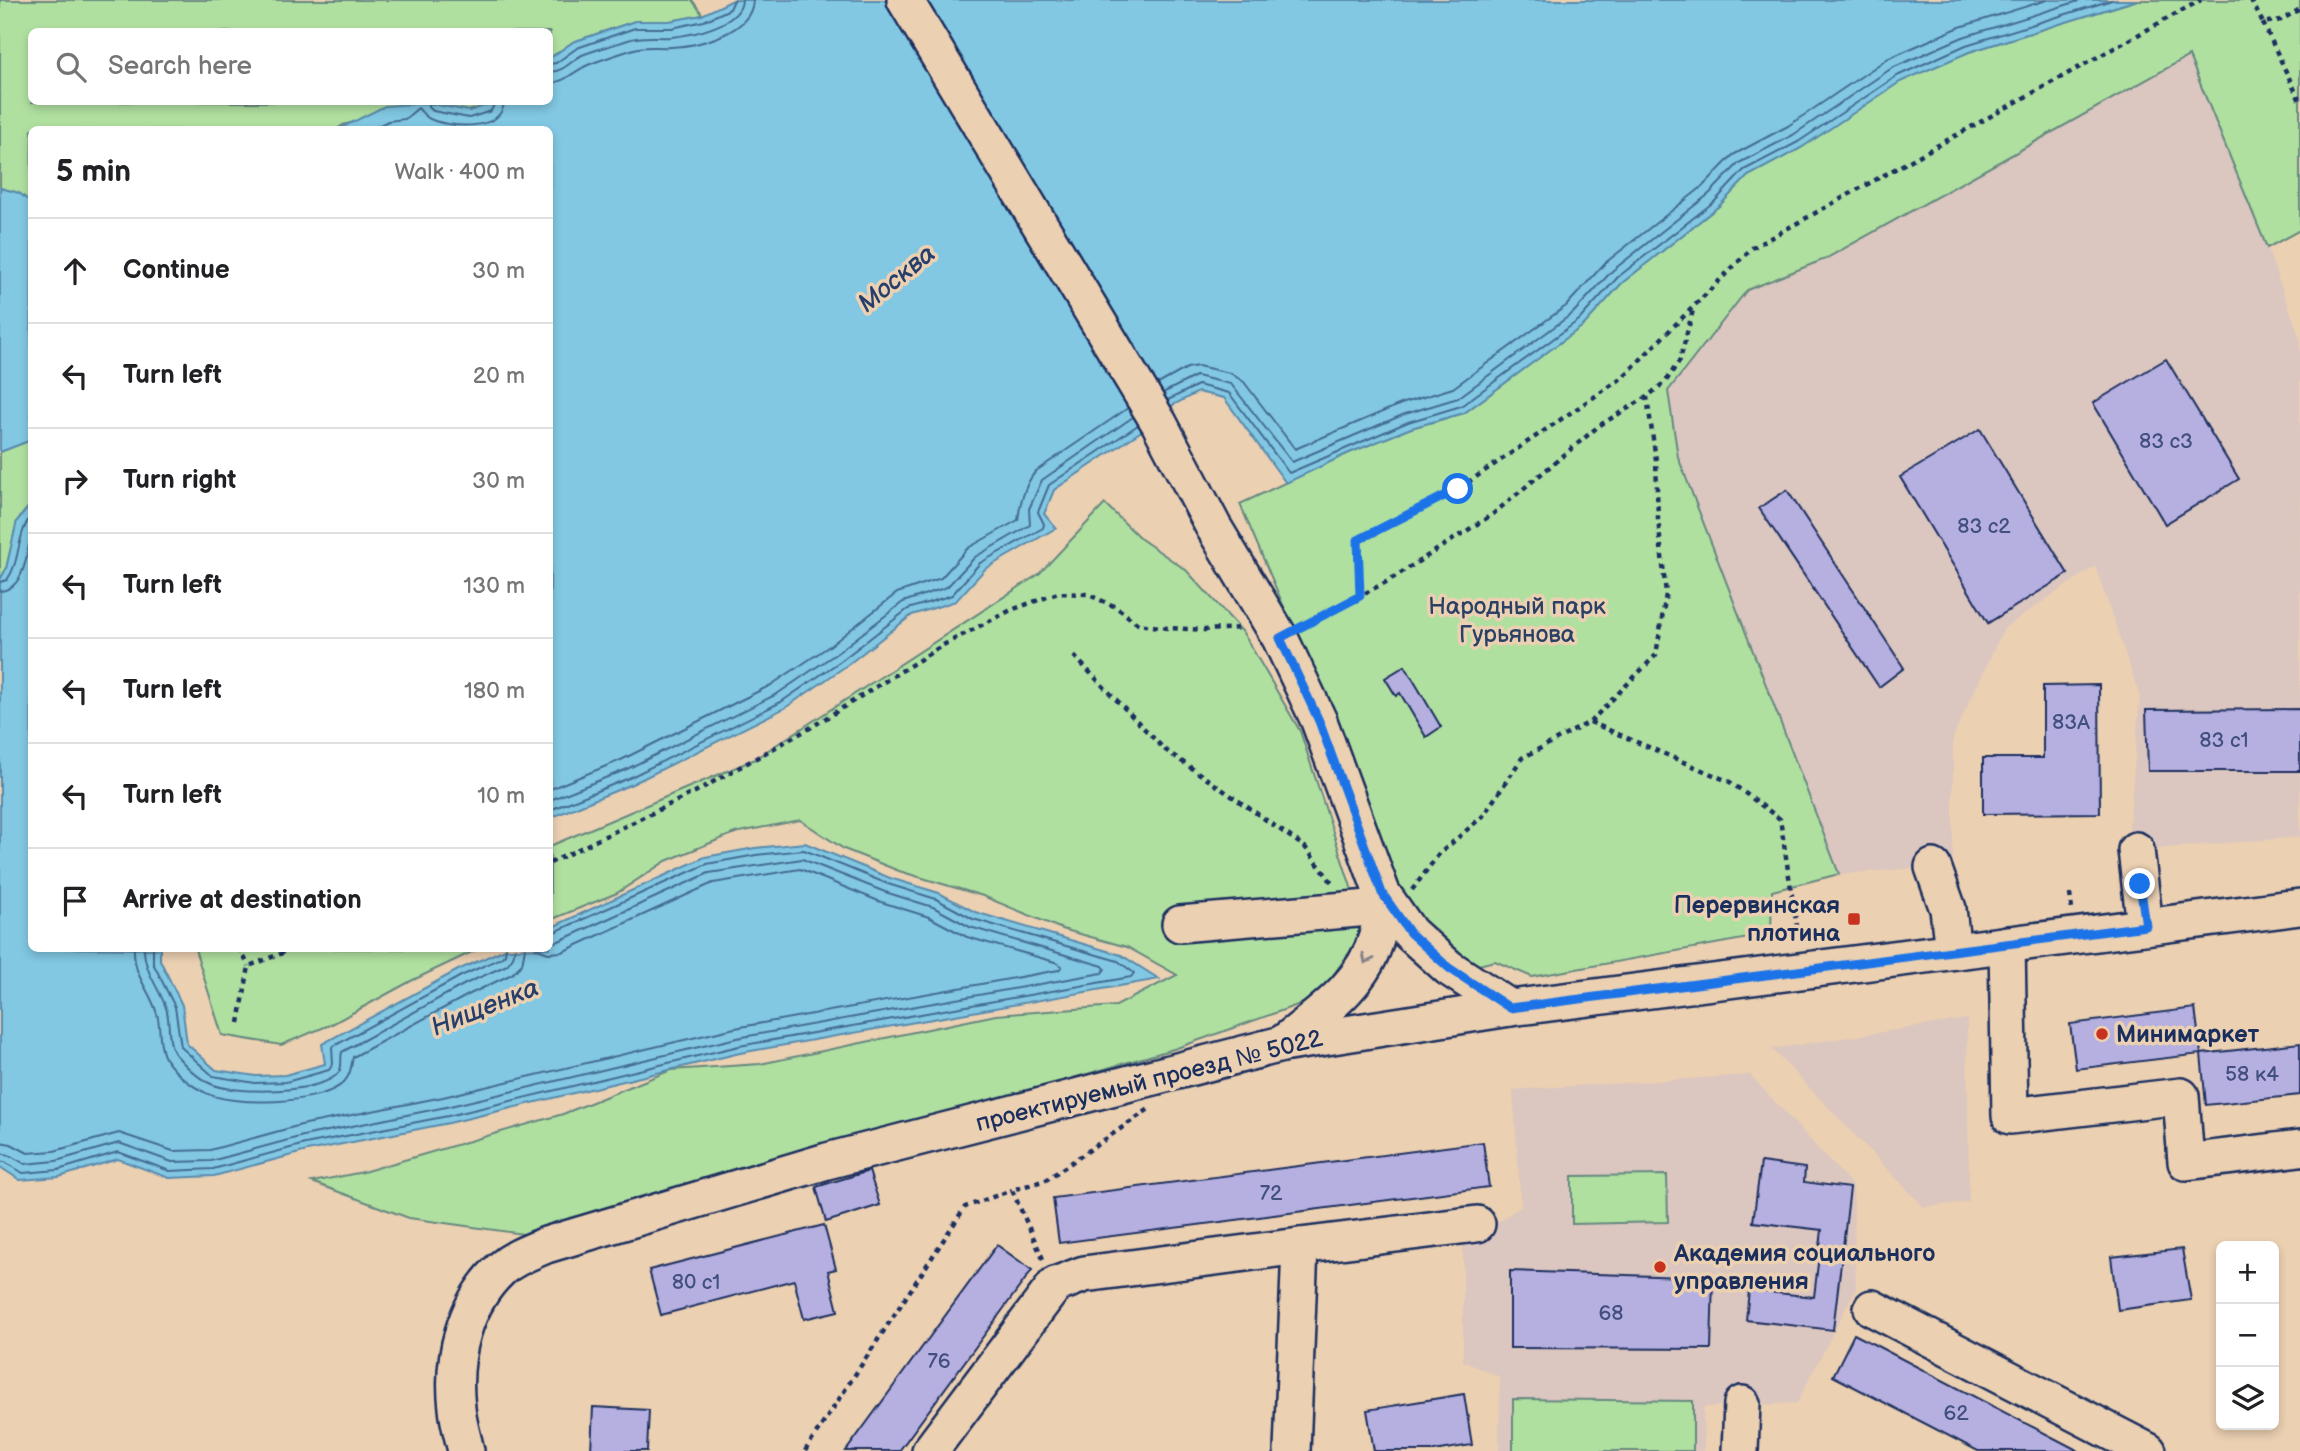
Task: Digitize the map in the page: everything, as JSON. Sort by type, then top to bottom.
[{"type":"street","points":[[905,0],[1159,423],[1213,526],[1277,632],[1319,721],[1381,901],[1410,933],[1449,968],[1510,1008]]},
{"type":"street","points":[[2136,850],[2146,926]]},
{"type":"street","points":[[1933,867],[1948,909],[1953,951]]},
{"type":"street","points":[[1180,924],[1381,901]]},
{"type":"street","points":[[1282,1044],[1342,995],[1365,967],[1378,936],[1381,901]]},
{"type":"street","name":"проектируемый проезд № 5022","points":[[466,1451],[457,1408],[456,1364],[461,1331],[486,1285],[503,1267],[519,1256],[545,1245],[827,1161],[1282,1044],[1510,1008],[2300,907]]},
{"type":"street","points":[[2007,944],[2010,1116],[2181,1096],[2186,1162],[2300,1148]]},
{"type":"street","points":[[930,1451],[1055,1285],[1084,1274],[1477,1224]]},
{"type":"street","points":[[1292,1451],[1300,1246]]},
{"type":"street","points":[[1872,1308],[2148,1451]]},
{"type":"street","points":[[1740,1451],[1742,1404]]},
{"type":"path","points":[[1360,596],[1358,540],[1458,489],[1622,379],[1752,248],[2201,0]]},
{"type":"path","points":[[2251,0],[2300,101]]},
{"type":"path","points":[[2263,23],[2281,20],[2300,9]]},
{"type":"path","points":[[553,862],[695,792],[810,728],[943,645],[1011,610],[1058,593],[1087,594],[1116,607],[1138,624],[1167,628],[1277,632],[1360,596],[1493,514],[1600,425],[1647,397],[1665,382],[1680,360],[1694,307]]},
{"type":"path","points":[[1074,656],[1164,749],[1381,901],[1483,817],[1521,758],[1590,722],[1656,655],[1666,594],[1658,519],[1656,460],[1647,397]]},
{"type":"path","points":[[1590,722],[1730,782],[1780,819],[1797,928]]},
{"type":"path","points":[[239,1023],[250,966],[241,952]]},
{"type":"path","points":[[250,966],[285,952]]},
{"type":"path","points":[[805,1451],[965,1207],[1046,1180],[1151,1107]]},
{"type":"path","points":[[1012,1190],[1055,1285]]},
{"type":"shaded area","points":[[2189,56],[2267,248],[2300,338],[2300,837],[2127,851],[2140,696],[2095,566],[2004,628],[1953,737],[1953,865],[1839,874],[1678,457],[1667,389],[1747,290],[1825,259]]},
{"type":"shaded area","points":[[1967,1019],[1969,1202],[1924,1207],[1772,1049]]},
{"type":"shaded area","name":"Академия социального управления","points":[[1750,1075],[1853,1186],[1856,1288],[1797,1403],[1703,1407],[1704,1451],[1499,1451],[1500,1377],[1463,1361],[1463,1247],[1521,1206],[1513,1090]]},
{"type":"green space","points":[[0,0],[692,0],[703,15],[670,21],[635,21],[573,42],[553,56],[553,28],[28,28],[28,105],[419,105],[342,126],[28,126],[28,200],[19,193],[0,188]]},
{"type":"green space","name":"Народный парк Гурьянова","points":[[2138,0],[2300,0],[2300,230],[2267,248],[2189,56],[1825,259],[1747,290],[1668,391],[1678,457],[1839,874],[1772,891],[1771,934],[1532,977],[1495,961],[1470,967],[1413,921],[1348,757],[1240,504],[1349,453],[1411,428],[1464,413],[1584,325],[1622,283],[1719,206],[1748,176],[1801,148],[1900,81],[1969,52]]},
{"type":"green space","points":[[438,105],[488,105],[469,111]]},
{"type":"green space","points":[[28,441],[28,508],[17,521],[6,569],[0,580],[0,452]]},
{"type":"green space","points":[[1105,504],[1141,539],[1186,570],[1242,631],[1300,731],[1365,930],[1317,998],[1177,1048],[530,1235],[409,1218],[312,1182],[363,1172],[563,1114],[671,1070],[760,1064],[996,1015],[1116,1006],[1177,975],[1127,947],[1062,929],[983,896],[899,871],[844,849],[800,820],[735,833],[666,861],[617,893],[553,919],[553,845],[753,760],[1039,574]]},
{"type":"green space","points":[[196,952],[472,952],[332,1024],[281,1045],[222,1035]]},
{"type":"green space","points":[[1667,1175],[1668,1222],[1572,1224],[1572,1176]]},
{"type":"green space","points":[[1513,1399],[1693,1401],[1693,1451],[1513,1451]]},
{"type":"water","name":"Москва","points":[[733,0],[2137,0],[1969,52],[1900,82],[1801,148],[1748,176],[1719,206],[1622,283],[1584,325],[1464,413],[1411,428],[1286,483],[1224,398],[1198,392],[1171,406],[1143,430],[1054,490],[1044,514],[1056,528],[985,569],[956,601],[912,615],[846,666],[785,708],[632,784],[553,817],[553,126],[345,126],[385,106],[438,105],[469,111],[488,105],[553,105],[553,56],[573,42],[635,21],[670,21],[702,15]]},
{"type":"water","points":[[0,188],[19,193],[28,200],[28,441],[0,452]]},
{"type":"water","name":"Нищенка","points":[[28,508],[28,952],[160,952],[160,960],[182,1005],[187,1044],[216,1070],[256,1076],[285,1075],[325,1064],[322,1044],[458,970],[498,952],[553,952],[553,927],[705,857],[805,843],[890,878],[939,893],[975,912],[1121,955],[1159,979],[740,1053],[449,1123],[307,1151],[214,1176],[169,1178],[118,1159],[59,1177],[20,1180],[0,1167],[0,580],[6,569],[17,521]]},
{"type":"building","points":[[2166,359],[2239,479],[2165,524],[2093,403]]},
{"type":"building","points":[[1980,429],[2068,574],[1988,623],[1900,477]]},
{"type":"building","points":[[1787,490],[1904,668],[1879,687],[1759,508]]},
{"type":"building","points":[[1405,666],[1441,727],[1426,737],[1400,693],[1396,696],[1385,678]]},
{"type":"building","points":[[2099,685],[2100,813],[1983,814],[1983,758],[2043,758],[2043,686]]},
{"type":"building","points":[[2300,709],[2300,771],[2148,771],[2146,710]]},
{"type":"building","points":[[2195,1008],[2201,1054],[2076,1069],[2070,1024]]},
{"type":"building","points":[[2300,1043],[2300,1095],[2206,1105],[2201,1054]]},
{"type":"building","points":[[1483,1142],[1489,1187],[1059,1243],[1053,1198]]},
{"type":"building","points":[[1761,1162],[1805,1168],[1804,1182],[1850,1188],[1833,1330],[1746,1320],[1749,1290],[1814,1297],[1822,1230],[1753,1222]]},
{"type":"building","points":[[869,1171],[880,1205],[826,1222],[816,1187]]},
{"type":"building","points":[[824,1225],[836,1269],[828,1271],[838,1311],[804,1319],[794,1280],[661,1315],[649,1270]]},
{"type":"building","points":[[997,1245],[1032,1270],[899,1451],[846,1451]]},
{"type":"building","points":[[2182,1249],[2191,1300],[2118,1310],[2111,1257]]},
{"type":"building","points":[[1510,1271],[1713,1278],[1711,1349],[1510,1348]]},
{"type":"building","points":[[1854,1334],[2079,1451],[1978,1451],[1833,1376]]},
{"type":"building","points":[[1464,1394],[1472,1445],[1434,1451],[1374,1451],[1367,1410]]},
{"type":"building","points":[[593,1407],[649,1410],[647,1451],[591,1451]]},
{"type":"place","name":"Перервинская плотина","points":[[1854,919]]},
{"type":"place","name":"Минимаркет","points":[[2102,1034]]},
{"type":"place","name":"Академия социального управления","points":[[1660,1267]]},
{"type":"route","points":[[1458,489],[1358,540],[1360,596],[1280,638],[1319,721],[1382,893],[1410,933],[1449,968],[1510,1008],[2146,926],[2140,884]]}]
